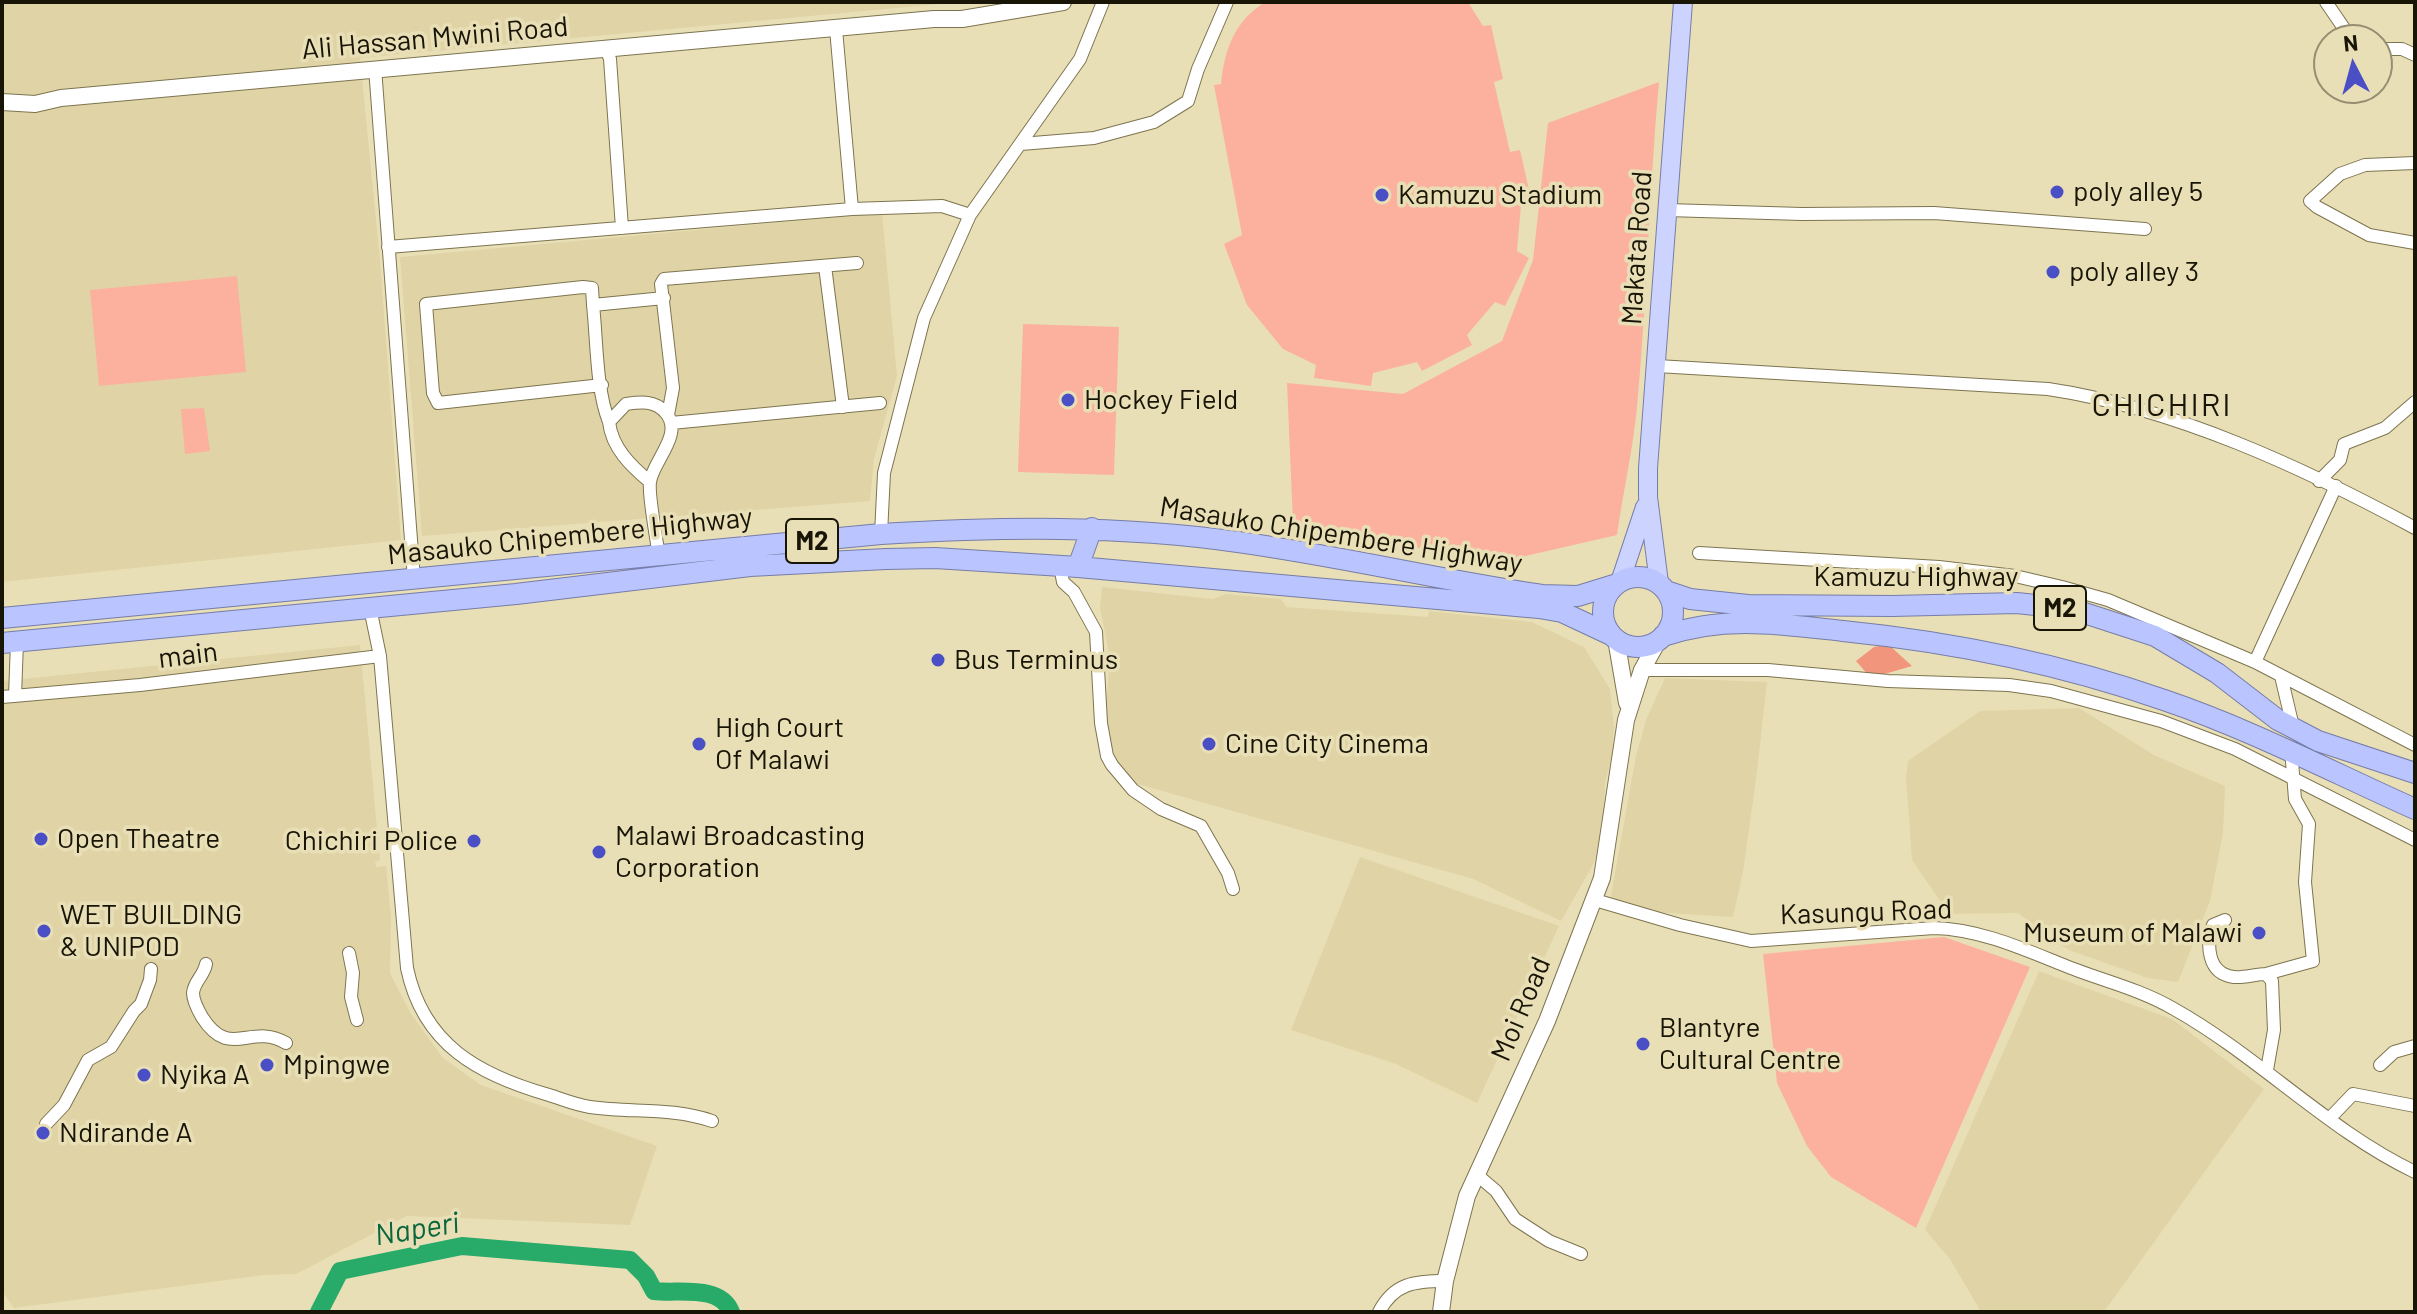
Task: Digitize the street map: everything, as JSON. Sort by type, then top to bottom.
[{"type":"highway","name":"Masauko Chipembere Highway","points":[[2,618],[881,534],[982,528],[1092,528],[1237,542],[1542,595],[1578,596],[1619,583]]},
{"type":"highway","points":[[1069,567],[1092,528]]},
{"type":"highway","name":"Masauko Chipembere Highway","points":[[10,642],[813,561],[935,558],[1539,608],[1562,612],[1614,637]]},
{"type":"highway","name":"M2","points":[[1619,583],[1633,577],[1647,578],[1662,587]]},
{"type":"highway","points":[[1614,637],[1603,614],[1604,602],[1619,583]]},
{"type":"highway","points":[[1661,638],[1670,626],[1673,614],[1672,602],[1662,587]]},
{"type":"highway","name":"Kamuzu Highway","points":[[1662,587],[1690,599],[1748,605],[2017,603],[2072,609],[2131,626],[2175,646],[2217,673],[2278,720],[2318,741],[2415,773]]},
{"type":"highway","name":"Kamuzu Highway","points":[[1661,638],[1700,625],[1740,621],[1900,637],[2054,667],[2165,700],[2415,809]]},
{"type":"highway","name":"M2","points":[[1614,637],[1637,647],[1661,638]]},
{"type":"main road","name":"Ali Hassan Mwini Road","points":[[2,102],[35,104],[61,98],[375,68],[962,19],[1063,2]]},
{"type":"main road","name":"Makata Road","points":[[1662,587],[1648,497],[1683,2]]},
{"type":"main road","name":"Makata Road","points":[[1619,583],[1648,497]]},
{"type":"main road","points":[[1614,637],[1625,688],[1626,720]]},
{"type":"main road","points":[[1626,720],[1642,670],[1661,638]]},
{"type":"main road","name":"Moi Road","points":[[1441,1312],[1445,1281],[1467,1196],[1547,1021],[1602,878],[1626,720]]},
{"type":"street","points":[[881,534],[884,473],[924,318],[970,215],[1080,59],[1103,2]]},
{"type":"street","points":[[1021,144],[1094,138],[1154,122],[1188,101],[1198,69],[1227,2]]},
{"type":"street","points":[[2326,2],[2341,24]]},
{"type":"street","points":[[836,29],[852,209]]},
{"type":"street","points":[[2393,49],[2415,55]]},
{"type":"street","points":[[607,51],[622,228]]},
{"type":"street","points":[[375,68],[414,579]]},
{"type":"street","points":[[2415,163],[2365,165],[2352,169],[2340,174],[2310,201],[2369,235],[2415,243]]},
{"type":"street","points":[[388,247],[852,209],[942,206],[970,215]]},
{"type":"street","points":[[1667,210],[1802,214],[1934,213],[2145,229]]},
{"type":"street","points":[[659,557],[650,482],[670,437],[673,388],[661,284],[668,277],[857,263]]},
{"type":"street","points":[[825,266],[843,407]]},
{"type":"street","points":[[602,385],[438,403],[433,393],[426,304],[592,288],[593,305],[602,385],[604,409],[610,433],[631,466],[650,482]]},
{"type":"street","points":[[593,305],[664,298]]},
{"type":"street","points":[[1657,366],[2048,389],[2089,395],[2202,431],[2336,486],[2415,528]]},
{"type":"street","points":[[609,422],[626,404],[647,402],[658,405],[669,419]]},
{"type":"street","points":[[2319,481],[2340,460],[2344,444],[2385,428],[2415,402]]},
{"type":"street","points":[[669,419],[880,403]]},
{"type":"street","points":[[2255,662],[2336,486]]},
{"type":"street","points":[[1699,553],[1939,567],[2015,576],[2108,600],[2255,662],[2415,745]]},
{"type":"street","points":[[1069,567],[1063,582],[1074,592],[1096,632],[1101,723],[1107,756],[1133,790],[1161,809],[1201,826],[1228,873],[1233,889]]},
{"type":"street","points":[[370,608],[380,656],[407,968],[413,994],[426,1017],[454,1052],[491,1075],[518,1086],[589,1107],[662,1110],[712,1121]]},
{"type":"street","points":[[8,696],[10,642]]},
{"type":"street","name":"main","points":[[8,696],[140,685],[380,656]]},
{"type":"street","points":[[1642,670],[1768,670],[1888,681],[2009,685],[2051,691],[2161,721],[2235,749],[2415,840]]},
{"type":"street","points":[[2225,920],[2213,925],[2208,946],[2213,964],[2233,977],[2266,974],[2313,961],[2305,882],[2309,824],[2295,799],[2291,753],[2294,729],[2281,676]]},
{"type":"street","name":"Kasungu Road","points":[[1595,900],[1680,925],[1751,941],[1934,928],[2025,948],[2063,965],[2120,983],[2174,1008],[2267,1070],[2381,1153],[2415,1172]]},
{"type":"street","points":[[349,953],[353,973],[351,997],[357,1020]]},
{"type":"street","points":[[206,964],[196,982],[193,997],[215,1034],[228,1041],[264,1035],[286,1043]]},
{"type":"street","points":[[46,1124],[64,1105],[88,1060],[111,1047],[141,1004],[151,969]]},
{"type":"street","points":[[2266,974],[2272,981],[2275,1012],[2267,1070]]},
{"type":"street","points":[[2380,1065],[2394,1052],[2415,1046]]},
{"type":"street","points":[[2330,1118],[2353,1094],[2415,1106]]},
{"type":"street","points":[[1476,1174],[1496,1191],[1515,1219],[1549,1241],[1581,1254]]},
{"type":"street","points":[[1379,1312],[1401,1286],[1415,1281],[1445,1281]]},
{"type":"shaded area","points":[[2,2],[961,2],[360,58],[380,260],[401,540],[2,582]]},
{"type":"shaded area","name":"Kamuzu Stadium","points":[[1266,2],[1468,2],[1483,26],[1491,25],[1503,79],[1494,82],[1510,152],[1520,150],[1532,203],[1521,205],[1517,251],[1529,258],[1505,306],[1495,302],[1467,335],[1472,345],[1422,371],[1417,362],[1373,373],[1371,386],[1314,378],[1316,365],[1283,349],[1247,305],[1224,244],[1242,235],[1214,85],[1221,84],[1228,48],[1239,27],[1246,17]]},
{"type":"shaded area","points":[[1659,82],[1637,407],[1617,535],[1495,563],[1293,523],[1287,383],[1403,394],[1502,341],[1533,260],[1548,123]]},
{"type":"shaded area","points":[[882,213],[897,376],[874,459],[870,501],[422,536],[400,257]]},
{"type":"shaded area","points":[[237,276],[246,372],[99,386],[90,290]]},
{"type":"shaded area","name":"Hockey Field","points":[[1023,324],[1119,327],[1114,475],[1018,472]]},
{"type":"shaded area","points":[[204,408],[210,451],[185,454],[181,409]]},
{"type":"shaded area","points":[[1102,587],[1213,599],[1226,594],[1281,599],[1286,607],[1428,617],[1429,611],[1532,622],[1584,647],[1610,689],[1614,728],[1612,756],[1605,782],[1604,826],[1594,863],[1561,921],[1473,879],[1134,783],[1111,752],[1105,721],[1110,658],[1100,608]]},
{"type":"shaded area","points":[[1888,644],[1912,666],[1871,678],[1856,661],[1874,647]]},
{"type":"shaded area","points":[[360,645],[380,860],[375,862],[376,867],[386,866],[391,916],[390,973],[411,1014],[443,1058],[481,1085],[657,1146],[630,1225],[407,1216],[296,1274],[264,1275],[14,1308],[2,1291],[2,681]]},
{"type":"shaded area","points":[[1665,678],[1767,682],[1743,872],[1733,917],[1652,912],[1610,901],[1636,756],[1646,720]]},
{"type":"shaded area","points":[[2079,708],[2154,755],[2225,786],[2223,833],[2210,901],[2178,982],[2148,978],[2072,951],[2018,913],[1949,914],[1912,860],[1906,776],[1908,761],[1980,711]]},
{"type":"shaded area","points":[[1360,857],[1559,926],[1477,1103],[1396,1064],[1291,1030]]},
{"type":"shaded area","points":[[1944,937],[2030,967],[1916,1228],[1831,1177],[1807,1146],[1777,1083],[1763,954]]},
{"type":"shaded area","points":[[2039,971],[2172,1019],[2264,1089],[2104,1312],[1981,1312],[1950,1259],[1925,1230]]},
{"type":"waterway","name":"Naperi","points":[[319,1312],[340,1271],[462,1246],[630,1260],[646,1276],[654,1291],[708,1294],[726,1303],[731,1312]]},
{"type":"place","name":"poly alley 5","points":[[2057,192]]},
{"type":"place","name":"Kamuzu Stadium","points":[[1382,195]]},
{"type":"place","name":"poly alley 3","points":[[2053,272]]},
{"type":"place","name":"Hockey Field","points":[[1068,400]]},
{"type":"place","name":"Bus Terminus","points":[[938,660]]},
{"type":"place","name":"High Court Of Malawi","points":[[699,744]]},
{"type":"place","name":"Cine City Cinema","points":[[1209,744]]},
{"type":"place","name":"Open Theatre","points":[[41,839]]},
{"type":"place","name":"Chichiri Police","points":[[474,841]]},
{"type":"place","name":"Malawi Broadcasting Corporation","points":[[599,852]]},
{"type":"place","name":"WET BUILDING & UNIPOD","points":[[44,931]]},
{"type":"place","name":"Museum of Malawi","points":[[2259,933]]},
{"type":"place","name":"Blantyre Cultural Centre","points":[[1643,1044]]},
{"type":"place","name":"Mpingwe","points":[[267,1065]]},
{"type":"place","name":"Nyika A","points":[[144,1075]]},
{"type":"place","name":"Ndirande A","points":[[43,1133]]},
{"type":"district","name":"CHICHIRI","points":[[2162,405]]}]
